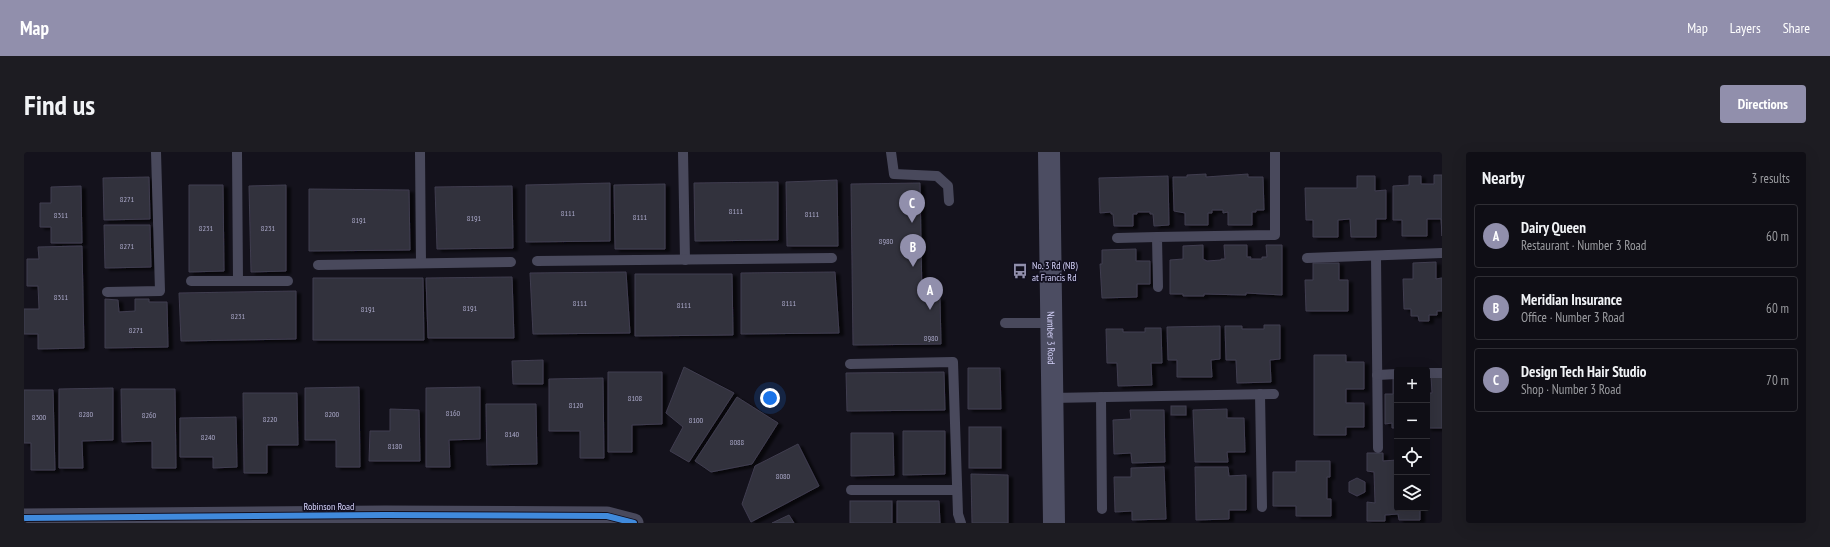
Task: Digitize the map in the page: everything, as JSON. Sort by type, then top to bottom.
[{"type":"main road","name":"Number 3 Road","points":[[1049,152],[1051,398],[1054,523]]},
{"type":"street","name":"Robinson Road","points":[[24,518],[83,520],[386,519],[607,516],[634,523]]},
{"type":"lane","points":[[107,292],[160,291],[156,152]]},
{"type":"lane","points":[[237,152],[238,281]]},
{"type":"lane","points":[[420,152],[422,263]]},
{"type":"lane","points":[[683,152],[685,260]]},
{"type":"lane","points":[[891,152],[894,174],[937,176],[948,186],[949,201]]},
{"type":"lane","points":[[1117,238],[1275,235],[1275,152]]},
{"type":"lane","points":[[1157,237],[1158,288]]},
{"type":"lane","points":[[1307,258],[1442,253]]},
{"type":"lane","points":[[1376,256],[1378,448]]},
{"type":"lane","points":[[537,261],[832,258]]},
{"type":"lane","points":[[318,265],[511,262]]},
{"type":"lane","points":[[191,281],[288,281]]},
{"type":"lane","points":[[1005,323],[1050,322]]},
{"type":"lane","points":[[850,364],[953,362],[958,514],[961,523]]},
{"type":"lane","points":[[1430,373],[1442,373]]},
{"type":"lane","points":[[1377,375],[1394,374]]},
{"type":"lane","points":[[1260,394],[1262,507]]},
{"type":"lane","points":[[1051,398],[1274,394]]},
{"type":"lane","points":[[1101,397],[1102,509]]},
{"type":"lane","points":[[851,490],[957,490]]},
{"type":"building","points":[[1206,174],[1206,177],[1248,174],[1248,177],[1263,177],[1264,210],[1256,210],[1256,212],[1252,212],[1252,225],[1228,225],[1228,212],[1223,213],[1223,210],[1212,210],[1212,213],[1208,213],[1208,225],[1185,225],[1185,213],[1174,211],[1173,177],[1187,177],[1187,175]]},
{"type":"building","points":[[1434,175],[1442,175],[1442,236],[1441,219],[1427,219],[1427,236],[1402,236],[1402,220],[1393,220],[1393,186],[1409,185],[1409,176],[1421,176],[1421,184],[1434,184]]},
{"type":"building","points":[[1168,176],[1169,225],[1154,226],[1153,214],[1150,214],[1150,212],[1137,212],[1137,214],[1133,214],[1133,226],[1114,226],[1113,214],[1111,214],[1111,212],[1100,213],[1099,178]]},
{"type":"building","points":[[1357,176],[1375,176],[1375,191],[1386,190],[1386,219],[1376,219],[1376,237],[1351,237],[1350,219],[1338,220],[1338,237],[1313,237],[1313,220],[1306,220],[1305,188],[1357,188]]},
{"type":"building","points":[[149,177],[150,219],[104,220],[103,178]]},
{"type":"building","points":[[837,180],[838,246],[787,246],[786,182]]},
{"type":"building","points":[[778,182],[778,240],[695,241],[694,183]]},
{"type":"building","points":[[610,183],[610,241],[526,242],[526,185]]},
{"type":"building","points":[[920,183],[922,298],[940,298],[941,344],[853,345],[851,184]]},
{"type":"building","points":[[665,184],[665,249],[615,249],[614,185]]},
{"type":"building","points":[[189,185],[223,185],[224,271],[189,272]]},
{"type":"building","points":[[286,185],[286,271],[251,272],[249,186]]},
{"type":"building","points":[[81,186],[82,243],[51,243],[51,227],[40,227],[40,203],[51,203],[51,187]]},
{"type":"building","points":[[512,186],[513,248],[437,249],[435,187]]},
{"type":"building","points":[[309,189],[409,190],[410,250],[309,251]]},
{"type":"building","points":[[104,225],[150,225],[151,267],[105,268]]},
{"type":"building","points":[[1203,245],[1203,259],[1207,261],[1225,259],[1224,245],[1247,245],[1247,257],[1251,257],[1250,259],[1262,259],[1262,257],[1267,257],[1266,245],[1282,245],[1282,295],[1246,293],[1246,295],[1204,294],[1204,296],[1183,296],[1183,294],[1170,294],[1170,260],[1183,259],[1183,246]]},
{"type":"building","points":[[82,246],[84,348],[38,349],[38,334],[24,334],[24,309],[39,309],[38,286],[27,286],[27,259],[39,259],[38,247]]},
{"type":"building","points":[[1136,249],[1136,261],[1150,261],[1150,284],[1137,284],[1137,297],[1102,298],[1100,264],[1102,264],[1102,250]]},
{"type":"building","points":[[1436,262],[1436,279],[1442,278],[1442,311],[1437,311],[1437,315],[1429,315],[1429,321],[1419,321],[1418,316],[1411,316],[1411,309],[1404,309],[1403,279],[1413,279],[1413,263]]},
{"type":"building","points":[[1313,263],[1339,263],[1339,280],[1348,280],[1348,311],[1306,311],[1305,280],[1313,280]]},
{"type":"building","points":[[626,272],[630,333],[533,334],[530,273]]},
{"type":"building","points":[[835,272],[839,333],[741,334],[741,273]]},
{"type":"building","points":[[635,274],[732,274],[733,335],[635,336]]},
{"type":"building","points":[[512,277],[514,338],[428,338],[426,278]]},
{"type":"building","points":[[313,278],[423,278],[424,340],[313,340]]},
{"type":"building","points":[[296,291],[296,339],[181,341],[179,293]]},
{"type":"building","points":[[105,299],[118,300],[119,312],[135,311],[135,299],[149,299],[149,302],[167,302],[168,347],[105,348]]},
{"type":"building","points":[[1264,325],[1280,325],[1280,359],[1270,360],[1271,382],[1237,383],[1236,360],[1226,360],[1225,326],[1242,326],[1242,329],[1264,329]]},
{"type":"building","points":[[1220,326],[1220,359],[1211,360],[1212,377],[1177,377],[1177,360],[1168,360],[1167,327]]},
{"type":"building","points":[[1145,328],[1161,328],[1162,363],[1151,363],[1152,385],[1118,386],[1117,363],[1107,363],[1106,329],[1123,329],[1123,332],[1145,332]]},
{"type":"building","points":[[1314,355],[1346,355],[1346,362],[1364,362],[1364,389],[1346,389],[1346,403],[1364,403],[1364,427],[1346,427],[1346,435],[1314,435]]},
{"type":"building","points":[[543,360],[543,384],[513,384],[512,361]]},
{"type":"building","points":[[684,367],[734,393],[689,462],[670,451],[683,427],[666,413]]},
{"type":"building","points":[[968,368],[1000,368],[1001,409],[968,409]]},
{"type":"building","points":[[608,372],[662,372],[662,424],[632,425],[632,452],[608,452]]},
{"type":"building","points":[[944,372],[945,410],[847,411],[846,373]]},
{"type":"building","points":[[1431,376],[1442,376],[1442,428],[1430,428],[1430,393],[1432,393]]},
{"type":"building","points":[[1394,377],[1394,428],[1392,428],[1392,423],[1385,424],[1385,394],[1393,394]]},
{"type":"building","points":[[603,378],[604,458],[580,458],[580,431],[549,431],[549,379]]},
{"type":"building","points":[[359,387],[360,467],[336,467],[336,440],[305,440],[305,388]]},
{"type":"building","points":[[480,387],[480,439],[449,440],[450,467],[426,467],[426,388]]},
{"type":"building","points":[[113,388],[113,440],[82,441],[83,468],[59,468],[59,389]]},
{"type":"building","points":[[121,389],[175,389],[176,468],[152,468],[152,441],[122,442]]},
{"type":"building","points":[[24,390],[53,390],[55,470],[31,470],[31,443],[24,443]]},
{"type":"building","points":[[243,393],[297,393],[298,445],[267,445],[267,473],[244,473]]},
{"type":"building","points":[[737,397],[778,423],[752,464],[711,472],[695,461]]},
{"type":"building","points":[[486,404],[536,404],[537,464],[487,465]]},
{"type":"building","points":[[1171,406],[1186,406],[1186,415],[1171,415]]},
{"type":"building","points":[[390,409],[419,410],[420,461],[369,461],[370,431],[390,431]]},
{"type":"building","points":[[1227,409],[1227,418],[1244,418],[1245,452],[1227,452],[1228,462],[1195,462],[1193,410]]},
{"type":"building","points":[[1130,410],[1164,410],[1165,462],[1132,463],[1131,453],[1114,454],[1113,420],[1131,419]]},
{"type":"building","points":[[236,417],[237,467],[213,468],[213,457],[180,457],[180,418]]},
{"type":"building","points":[[969,427],[1001,427],[1001,468],[969,468]]},
{"type":"building","points":[[903,431],[945,431],[945,474],[903,475]]},
{"type":"building","points":[[851,433],[893,433],[894,475],[851,476]]},
{"type":"building","points":[[798,444],[819,486],[751,522],[742,504],[755,466]]},
{"type":"building","points":[[1367,453],[1383,453],[1383,461],[1394,460],[1394,511],[1420,511],[1420,520],[1399,520],[1398,514],[1385,515],[1385,521],[1367,521],[1367,502],[1375,503],[1374,472],[1367,471]]},
{"type":"building","points":[[1296,461],[1330,461],[1330,477],[1327,477],[1327,499],[1331,499],[1331,516],[1296,516],[1296,506],[1273,506],[1273,472],[1296,472]]},
{"type":"building","points":[[1164,467],[1166,519],[1132,520],[1132,511],[1115,512],[1114,477],[1131,477],[1131,468]]},
{"type":"building","points":[[1195,467],[1228,467],[1229,476],[1246,475],[1246,510],[1229,510],[1229,519],[1196,520]]},
{"type":"building","points":[[971,474],[1008,475],[1008,523],[972,523]]},
{"type":"building","points":[[1357,478],[1365,482],[1365,492],[1357,496],[1349,492],[1349,482]]},
{"type":"building","points":[[850,501],[892,501],[892,523],[850,523]]},
{"type":"building","points":[[897,501],[939,501],[940,523],[897,523]]},
{"type":"building","points":[[789,515],[794,523],[772,523]]},
{"type":"cycle path","points":[[24,518],[385,515],[607,516],[634,523]]},
{"type":"place","name":"Design Tech Hair Studio","points":[[912,223]]},
{"type":"place","name":"Meridian Insurance","points":[[913,267]]},
{"type":"place","name":"No. 3 Rd (NB) at Francis Rd","points":[[1020,271]]},
{"type":"place","name":"Dairy Queen","points":[[930,310]]}]
